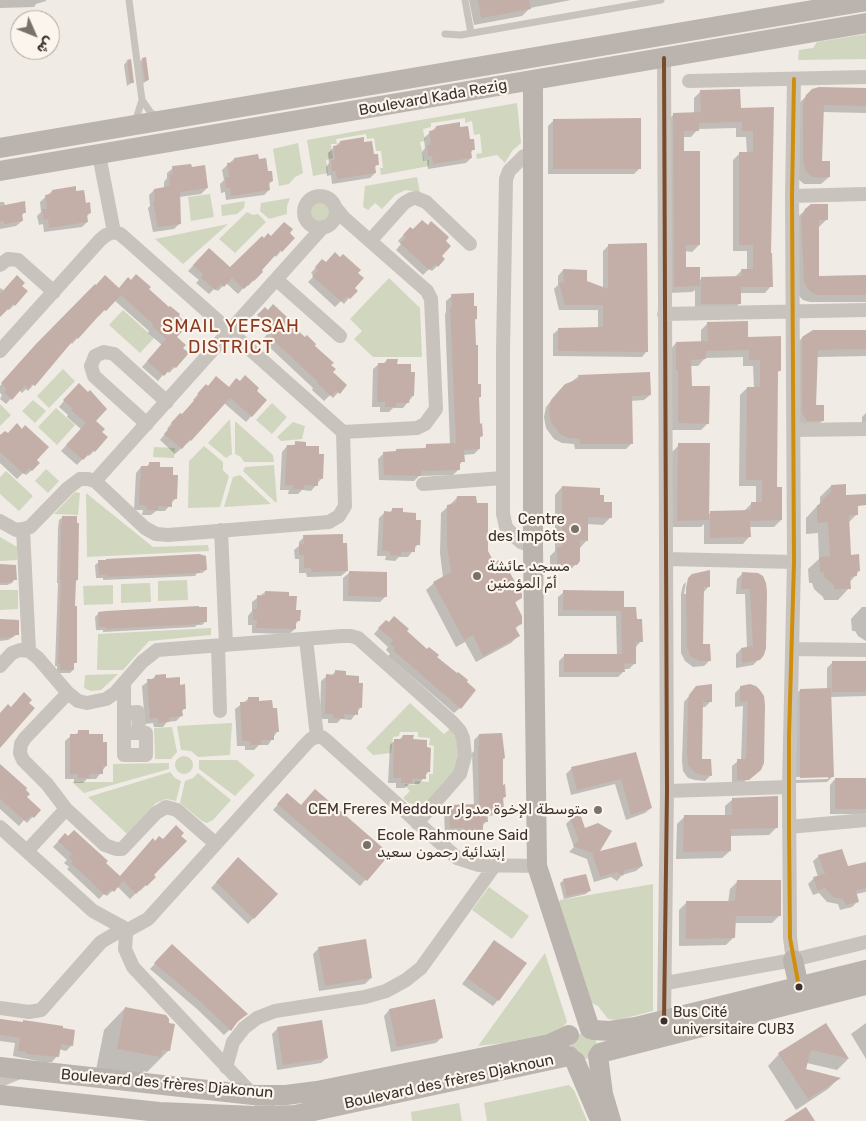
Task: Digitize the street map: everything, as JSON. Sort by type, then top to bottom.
[{"type":"street","name":"Boulevard Kada Rezig","points":[[0,148],[866,0]]},
{"type":"street","name":"Boulevard Kada Rezig","points":[[0,171],[866,23]]},
{"type":"street","points":[[664,58],[667,791],[666,983],[664,1021]]},
{"type":"street","points":[[689,81],[866,78]]},
{"type":"street","points":[[794,79],[792,196],[794,562],[789,827],[790,938],[798,987]]},
{"type":"street","points":[[533,80],[533,548],[537,866],[579,994],[582,1031]]},
{"type":"street","points":[[533,548],[521,542],[506,527],[503,514],[503,478],[506,179],[509,171],[524,156],[534,154]]},
{"type":"street","points":[[99,155],[114,232]]},
{"type":"street","points":[[792,196],[866,194]]},
{"type":"street","points":[[0,351],[100,240],[114,232],[126,239],[342,432],[417,428],[425,424],[436,409],[431,299],[427,290],[348,222],[331,200],[324,196],[316,196],[305,206],[306,220],[322,225],[339,220],[348,222]]},
{"type":"street","points":[[370,241],[404,203],[416,198],[426,202],[470,244]]},
{"type":"street","points":[[95,482],[312,241],[322,225],[335,214],[335,207]]},
{"type":"street","points":[[0,265],[8,259],[18,260],[54,292]]},
{"type":"street","points":[[277,280],[340,336]]},
{"type":"street","points":[[664,314],[866,310]]},
{"type":"street","points":[[147,424],[94,376],[91,366],[95,356],[104,352],[114,354],[167,402]]},
{"type":"street","points":[[794,430],[866,429]]},
{"type":"street","points":[[0,521],[16,530],[30,526],[74,482],[80,479],[88,479],[95,482],[145,528],[156,534],[168,535],[329,522],[339,516],[345,506],[342,432]]},
{"type":"street","points":[[423,484],[503,478]]},
{"type":"street","points":[[23,529],[29,651]]},
{"type":"street","points":[[220,710],[222,645],[221,530]]},
{"type":"street","points":[[666,559],[794,562]]},
{"type":"street","points":[[0,666],[12,654],[20,650],[29,651],[38,658],[68,693],[78,701],[87,703],[106,699],[124,683],[142,662],[157,650],[347,636],[358,638],[460,731],[465,756],[460,774],[417,823]]},
{"type":"street","points":[[306,639],[317,736]]},
{"type":"street","points":[[792,649],[866,650]]},
{"type":"street","points":[[124,683],[124,723],[124,755],[146,755],[146,733],[139,734],[124,723]]},
{"type":"street","points":[[68,693],[25,738],[21,744],[20,753],[23,760],[51,789],[66,809],[105,845],[116,849],[122,849],[156,813],[166,807],[177,810],[216,844]]},
{"type":"street","points":[[124,723],[138,712],[139,734]]},
{"type":"street","points":[[0,1008],[29,1012],[41,1010],[101,942],[118,932],[128,930],[148,919],[305,745],[317,736],[327,741],[457,858],[473,864],[537,866]]},
{"type":"street","points":[[667,791],[789,787]]},
{"type":"street","points":[[27,851],[66,809]]},
{"type":"street","points":[[789,827],[866,820]]},
{"type":"street","points":[[0,827],[93,911],[128,930]]},
{"type":"street","points":[[226,1067],[233,1042],[244,1028],[257,1018],[275,1011],[365,998],[386,991],[406,980],[421,968],[495,866]]},
{"type":"street","points":[[128,930],[125,949],[133,967],[253,1095],[279,1118]]},
{"type":"street","points":[[666,983],[793,960],[866,942]]},
{"type":"street","points":[[601,1121],[566,1046],[582,1031],[636,1027],[664,1021],[866,970]]},
{"type":"street","points":[[572,1059],[585,1064],[595,1060],[599,1054],[866,984]]},
{"type":"street","points":[[582,1031],[597,1034],[601,1042],[599,1054],[603,1094],[611,1121]]},
{"type":"street","name":"Boulevard des frères Djakonun","points":[[0,1080],[23,1071],[253,1095],[286,1094],[317,1091],[549,1044],[582,1031]]},
{"type":"street","name":"Boulevard des frères Djaknoun","points":[[0,1095],[159,1112],[279,1118],[572,1059]]},
{"type":"street","points":[[0,1067],[23,1071]]},
{"type":"lane","points":[[128,127],[137,116],[142,100],[129,0]]},
{"type":"lane","points":[[465,0],[471,33]]},
{"type":"lane","points":[[445,34],[461,35],[661,0]]},
{"type":"lane","points":[[142,100],[151,112],[167,120]]},
{"type":"green space","points":[[866,34],[866,59],[798,60],[799,50],[813,48],[817,42]]},
{"type":"green space","points":[[517,103],[521,143],[512,151],[505,163],[497,155],[477,159],[476,154],[482,153],[480,134],[474,135],[472,121],[465,123],[465,118],[431,123],[431,127],[423,129],[425,141],[420,142],[424,160],[429,160],[429,166],[381,175],[380,168],[383,168],[381,151],[376,151],[374,138],[367,139],[366,134],[336,139],[337,144],[331,144],[333,158],[326,160],[328,173],[313,176],[307,140]]},
{"type":"green space","points":[[298,143],[303,173],[295,177],[289,184],[279,186],[273,149]]},
{"type":"green space","points":[[417,177],[420,193],[406,190],[395,195],[382,209],[375,203],[368,210],[363,207],[365,186]]},
{"type":"green space","points":[[210,194],[214,217],[191,221],[188,197]]},
{"type":"green space","points":[[290,198],[287,214],[269,219],[260,211],[261,203]]},
{"type":"green space","points":[[245,201],[244,208],[237,214],[222,216],[221,205]]},
{"type":"green space","points":[[320,202],[327,205],[330,212],[327,219],[320,222],[313,219],[310,212],[313,205]]},
{"type":"green space","points":[[247,212],[253,215],[258,214],[266,222],[235,253],[219,239]]},
{"type":"green space","points":[[228,224],[183,264],[155,239]]},
{"type":"green space","points":[[389,278],[420,308],[422,357],[373,357],[354,339],[362,331],[350,319]]},
{"type":"green space","points":[[123,310],[154,338],[140,353],[109,325]]},
{"type":"green space","points":[[63,369],[75,381],[49,408],[37,396]]},
{"type":"green space","points":[[33,400],[46,411],[35,423],[22,411]]},
{"type":"green space","points":[[272,403],[287,417],[272,434],[256,420]]},
{"type":"green space","points":[[0,404],[11,415],[0,426]]},
{"type":"green space","points":[[56,408],[75,425],[57,445],[38,427]]},
{"type":"green space","points":[[230,419],[232,454],[226,458],[208,443]]},
{"type":"green space","points":[[235,421],[273,455],[274,462],[244,462],[241,457],[235,454]]},
{"type":"green space","points":[[293,422],[305,426],[302,439],[281,441],[277,437]]},
{"type":"green space","points":[[204,446],[223,462],[223,470],[229,476],[220,507],[188,508],[189,461]]},
{"type":"green space","points":[[154,447],[175,448],[174,458],[153,457]]},
{"type":"green space","points":[[274,465],[277,502],[243,471],[245,467]]},
{"type":"green space","points":[[46,469],[59,481],[48,493],[35,481]]},
{"type":"green space","points":[[6,471],[33,496],[19,511],[0,494],[0,477]]},
{"type":"green space","points":[[240,475],[271,504],[224,507],[233,477]]},
{"type":"green space","points":[[75,492],[80,493],[78,515],[54,514]]},
{"type":"green space","points":[[86,493],[153,547],[208,545],[209,551],[87,557]]},
{"type":"green space","points":[[0,537],[17,547],[17,560],[0,561]]},
{"type":"green space","points":[[187,580],[188,600],[158,601],[158,581]]},
{"type":"green space","points":[[150,583],[151,602],[121,603],[121,584]]},
{"type":"green space","points":[[113,585],[113,604],[84,605],[83,586]]},
{"type":"green space","points":[[0,590],[18,590],[18,609],[0,610]]},
{"type":"green space","points":[[211,628],[211,635],[149,641],[123,670],[97,670],[98,634]]},
{"type":"green space","points":[[118,674],[101,690],[91,691],[84,688],[85,675]]},
{"type":"green space","points":[[410,703],[444,734],[450,729],[457,740],[460,750],[457,769],[428,802],[417,805],[409,803],[403,798],[410,791],[404,784],[415,785],[415,781],[429,782],[429,774],[433,774],[434,746],[429,745],[430,738],[418,737],[418,732],[400,732],[399,736],[393,737],[391,753],[373,755],[366,748]]},
{"type":"green space","points":[[232,723],[230,755],[198,757],[191,751],[181,750],[177,726]]},
{"type":"green space","points":[[172,727],[177,752],[171,759],[155,759],[154,728]]},
{"type":"green space","points":[[184,756],[190,759],[193,765],[190,771],[184,774],[178,771],[175,765],[178,759]]},
{"type":"green space","points":[[199,760],[237,760],[255,775],[235,796],[199,769]]},
{"type":"green space","points":[[169,763],[169,769],[84,793],[72,782],[113,782],[113,764]]},
{"type":"green space","points":[[170,772],[181,781],[176,801],[166,799],[156,803],[127,834],[88,797]]},
{"type":"green space","points":[[198,773],[231,800],[213,820],[207,823],[180,803],[185,781],[193,778]]},
{"type":"green space","points":[[653,884],[653,1011],[618,1020],[608,1019],[598,1006],[585,1000],[554,909],[560,900]]},
{"type":"green space","points":[[489,887],[529,916],[512,939],[472,910]]},
{"type":"green space","points":[[545,953],[567,1022],[563,1027],[547,1034],[478,1046]]},
{"type":"green space","points":[[584,1033],[593,1037],[597,1046],[593,1055],[584,1059],[575,1055],[571,1046],[575,1037]]},
{"type":"green space","points":[[569,1085],[574,1090],[587,1121],[487,1121],[484,1103]]},
{"type":"green space","points":[[459,1103],[462,1121],[412,1121],[411,1112]]},
{"type":"building","points":[[478,0],[529,0],[531,9],[481,18]]},
{"type":"building","points":[[146,57],[149,80],[145,81],[142,58]]},
{"type":"building","points":[[131,59],[134,83],[130,83],[127,60]]},
{"type":"building","points":[[819,87],[866,88],[866,106],[824,105],[822,161],[830,161],[830,177],[820,178],[812,177],[805,171],[803,159],[803,104],[806,95],[812,89]]},
{"type":"building","points":[[740,89],[741,108],[774,107],[771,253],[773,287],[741,287],[741,304],[701,304],[701,277],[742,276],[741,269],[753,269],[753,245],[739,245],[739,152],[753,152],[753,131],[742,131],[742,122],[699,123],[699,131],[684,131],[684,151],[700,151],[700,245],[686,245],[686,267],[700,267],[700,286],[674,287],[673,113],[701,112],[700,90]]},
{"type":"building","points":[[641,118],[641,169],[553,169],[553,119]]},
{"type":"building","points":[[460,122],[460,127],[468,126],[470,139],[474,139],[475,150],[471,150],[472,158],[433,164],[432,156],[428,156],[427,145],[431,145],[429,131],[436,130],[436,126]]},
{"type":"building","points":[[364,137],[364,142],[372,141],[374,154],[378,154],[379,165],[375,165],[376,173],[337,179],[336,171],[332,171],[331,160],[335,160],[333,146],[340,145],[340,141]]},
{"type":"building","points":[[258,154],[259,159],[266,158],[268,171],[272,171],[273,181],[269,182],[270,190],[231,196],[230,188],[226,188],[225,177],[229,177],[227,163],[234,162],[234,158]]},
{"type":"building","points":[[191,164],[192,167],[205,165],[208,188],[180,192],[181,224],[158,227],[153,202],[155,201],[154,189],[170,186],[169,175],[173,174],[172,166]]},
{"type":"building","points":[[76,186],[76,191],[84,190],[86,203],[90,202],[91,213],[87,214],[88,222],[49,228],[48,219],[44,220],[42,209],[47,209],[45,195],[52,194],[52,190]]},
{"type":"building","points":[[25,201],[26,213],[22,213],[23,221],[4,224],[4,221],[0,222],[0,206]]},
{"type":"building","points":[[811,204],[828,204],[828,220],[819,220],[819,276],[866,275],[866,295],[818,295],[807,288],[804,282],[801,218],[805,209]]},
{"type":"building","points":[[422,220],[428,225],[431,221],[449,237],[446,241],[451,246],[442,256],[445,259],[438,267],[435,264],[429,270],[400,243],[406,238],[403,235],[410,227],[413,229]]},
{"type":"building","points":[[284,222],[293,229],[290,233],[295,238],[282,252],[280,250],[262,270],[263,272],[244,289],[232,278],[224,287],[221,284],[215,290],[201,277],[203,274],[193,265],[209,248],[230,267],[262,236],[264,238],[268,233],[271,236]]},
{"type":"building","points":[[647,243],[648,352],[558,351],[558,328],[603,327],[603,305],[565,305],[559,283],[564,282],[563,269],[587,270],[587,281],[608,289],[608,244]]},
{"type":"building","points":[[335,252],[340,257],[343,254],[361,270],[358,273],[364,278],[355,288],[358,291],[350,299],[347,296],[342,302],[312,276],[318,270],[315,267],[322,259],[326,262]]},
{"type":"building","points":[[136,274],[151,287],[149,289],[180,314],[179,316],[188,325],[177,337],[186,345],[183,348],[189,353],[176,368],[173,366],[164,376],[147,361],[166,339],[152,326],[154,325],[121,295],[106,311],[104,310],[78,339],[76,337],[35,386],[32,384],[28,389],[25,385],[12,400],[4,392],[7,389],[1,383],[36,344],[105,275],[119,288],[128,277],[131,280]]},
{"type":"building","points":[[17,275],[25,283],[22,286],[28,291],[15,306],[13,304],[0,317],[0,294]]},
{"type":"building","points":[[474,293],[474,306],[477,306],[477,319],[475,319],[476,345],[478,345],[478,384],[481,384],[481,397],[479,397],[480,424],[482,423],[483,436],[480,437],[480,449],[464,450],[465,462],[460,462],[460,470],[422,471],[421,476],[384,475],[383,452],[396,451],[396,449],[426,448],[426,444],[456,443],[451,294]]},
{"type":"building","points":[[273,304],[287,317],[285,319],[305,337],[307,335],[316,344],[315,346],[334,363],[331,365],[336,369],[333,372],[347,385],[340,394],[336,391],[331,396],[271,338],[273,335],[268,331],[271,328],[257,315],[265,307],[268,310]]},
{"type":"building","points":[[748,321],[748,337],[781,336],[781,371],[778,371],[777,487],[782,487],[782,520],[750,521],[751,537],[710,538],[710,511],[751,510],[751,502],[762,502],[762,480],[746,480],[747,387],[760,387],[760,360],[749,360],[749,350],[706,351],[706,359],[691,360],[692,386],[710,386],[709,424],[678,423],[676,342],[708,341],[707,322]]},
{"type":"building","points":[[813,330],[866,330],[866,349],[818,350],[816,405],[824,405],[824,421],[807,421],[802,413],[802,337]]},
{"type":"building","points":[[387,359],[398,359],[397,364],[411,364],[411,372],[415,372],[414,396],[410,396],[409,403],[396,403],[396,407],[385,407],[385,402],[377,402],[378,363],[386,363]]},
{"type":"building","points":[[650,372],[651,395],[632,396],[633,444],[581,444],[579,439],[568,438],[560,434],[551,422],[549,411],[551,400],[565,384],[579,379],[578,375]]},
{"type":"building","points":[[245,375],[259,388],[257,391],[267,400],[252,417],[230,398],[182,449],[164,434],[173,424],[171,423],[199,395],[197,394],[206,384],[208,386],[216,376],[229,387],[236,378],[240,381]]},
{"type":"building","points":[[79,383],[88,392],[90,390],[107,409],[96,421],[105,429],[102,432],[108,437],[95,452],[93,450],[83,460],[66,445],[86,423],[63,400]]},
{"type":"building","points":[[17,423],[22,429],[25,425],[49,447],[37,460],[40,463],[32,471],[29,468],[24,474],[0,452],[0,435],[5,431],[8,433]]},
{"type":"building","points":[[295,441],[306,442],[306,446],[319,446],[319,454],[324,454],[323,479],[318,478],[318,486],[304,485],[304,489],[293,489],[293,485],[285,485],[287,445],[295,445]]},
{"type":"building","points":[[678,443],[710,443],[709,520],[677,521]]},
{"type":"building","points":[[149,462],[160,462],[160,467],[173,467],[173,475],[178,475],[177,499],[172,499],[172,507],[158,506],[158,510],[147,510],[147,506],[139,505],[141,466],[149,466]]},
{"type":"building","points":[[846,484],[846,495],[866,494],[866,505],[858,506],[858,515],[849,515],[851,555],[859,554],[860,571],[857,571],[857,576],[850,577],[851,589],[834,589],[834,585],[825,578],[823,572],[820,572],[819,557],[830,556],[828,522],[817,523],[817,505],[831,492],[831,485]]},
{"type":"building","name":"Centre des Impôts","points":[[562,486],[600,488],[600,495],[604,495],[604,502],[612,502],[612,518],[588,517],[588,541],[580,540],[580,561],[577,565],[557,565],[557,547],[562,547]]},
{"type":"building","name":"مسجد عائشة أمّ المؤمنين","points":[[457,496],[476,496],[477,503],[488,503],[488,551],[494,562],[502,559],[522,594],[522,598],[515,602],[522,616],[522,624],[515,627],[520,636],[483,656],[473,635],[464,640],[433,582],[451,572],[447,545],[447,505],[456,503]]},
{"type":"building","points":[[392,508],[403,508],[403,512],[416,513],[416,520],[421,520],[420,545],[415,545],[415,552],[401,552],[401,556],[390,555],[390,551],[382,551],[384,511],[392,512]]},
{"type":"building","points":[[62,516],[77,516],[77,523],[79,523],[78,580],[76,580],[75,606],[77,606],[77,663],[74,663],[74,670],[60,670],[60,663],[58,663]]},
{"type":"building","points":[[343,534],[343,543],[347,543],[348,571],[312,572],[311,568],[304,568],[304,555],[299,555],[299,544],[304,544],[303,535]]},
{"type":"building","points":[[199,554],[206,556],[207,570],[200,570],[200,573],[106,577],[106,575],[99,575],[98,560]]},
{"type":"building","points":[[0,564],[16,565],[17,580],[0,583]]},
{"type":"building","points":[[710,570],[710,587],[704,587],[703,644],[710,644],[711,661],[699,661],[690,656],[687,647],[686,588],[688,578],[692,574]]},
{"type":"building","points":[[349,571],[387,572],[387,597],[348,596]]},
{"type":"building","points":[[742,572],[758,573],[763,576],[767,592],[766,648],[764,655],[760,660],[742,663],[741,648],[753,646],[750,589],[741,589]]},
{"type":"building","points":[[563,590],[624,591],[624,607],[636,607],[637,619],[642,619],[643,642],[636,642],[636,664],[624,663],[625,672],[564,672],[564,654],[622,654],[621,611],[563,610]]},
{"type":"building","points":[[265,591],[289,592],[289,596],[297,596],[296,610],[301,610],[300,621],[296,621],[296,629],[256,628],[257,620],[253,620],[253,609],[257,609],[257,595],[265,596]]},
{"type":"building","points":[[207,607],[207,622],[200,622],[200,624],[106,629],[106,627],[99,627],[98,612]]},
{"type":"building","points":[[394,616],[409,629],[407,631],[427,649],[429,647],[439,655],[437,657],[468,680],[467,682],[476,690],[461,709],[393,650],[395,648],[390,644],[393,640],[378,628],[386,620],[389,622]]},
{"type":"building","points":[[0,619],[19,620],[19,635],[0,638]]},
{"type":"building","points":[[832,661],[866,661],[866,692],[832,692]]},
{"type":"building","points":[[335,670],[346,671],[346,675],[359,676],[359,683],[363,683],[362,708],[358,707],[358,715],[344,714],[344,719],[333,718],[333,714],[325,714],[326,674],[335,675]]},
{"type":"building","points":[[166,674],[166,678],[180,677],[180,685],[185,684],[186,709],[182,709],[183,716],[169,718],[169,722],[159,723],[158,718],[150,719],[147,679],[155,679],[155,675]]},
{"type":"building","points":[[712,684],[712,702],[703,702],[702,759],[711,759],[712,776],[694,772],[688,765],[687,755],[689,695],[696,686]]},
{"type":"building","points":[[750,684],[756,686],[764,696],[764,763],[761,770],[749,780],[737,780],[737,759],[746,759],[748,701],[740,702],[740,686]]},
{"type":"building","points":[[831,688],[834,777],[800,778],[800,689]]},
{"type":"building","points":[[24,692],[32,700],[29,703],[35,708],[0,748],[0,713],[8,704],[11,707]]},
{"type":"building","points":[[248,697],[259,697],[259,701],[272,700],[273,708],[277,708],[279,732],[274,732],[274,740],[261,740],[261,745],[250,745],[250,741],[242,741],[240,702],[248,702]]},
{"type":"building","points":[[78,730],[89,730],[89,734],[103,734],[103,742],[107,742],[107,766],[103,766],[103,774],[89,774],[89,778],[78,778],[78,774],[70,774],[70,734],[78,734]]},
{"type":"building","points":[[502,733],[505,758],[503,759],[503,785],[505,784],[506,797],[503,797],[504,810],[487,811],[488,822],[483,822],[483,830],[464,831],[464,828],[450,828],[449,805],[479,804],[479,734]]},
{"type":"building","points":[[403,735],[414,735],[413,739],[427,740],[427,747],[431,748],[430,772],[426,772],[426,779],[412,779],[412,783],[401,783],[401,778],[393,778],[394,739],[402,739]]},
{"type":"building","points":[[636,752],[652,808],[631,815],[621,779],[577,790],[571,767]]},
{"type":"building","points":[[0,764],[27,788],[26,790],[30,794],[27,797],[41,810],[34,818],[31,816],[25,821],[0,799]]},
{"type":"building","points":[[835,778],[866,778],[866,809],[835,809]]},
{"type":"building","points":[[315,789],[390,854],[367,881],[277,804],[287,793],[301,805]]},
{"type":"building","points":[[778,796],[778,828],[731,829],[731,851],[683,852],[684,815],[732,815],[732,798]]},
{"type":"building","points":[[580,814],[585,828],[598,823],[612,831],[600,851],[636,842],[643,866],[625,870],[623,876],[617,872],[600,877],[592,853],[573,846],[579,840],[570,818]]},
{"type":"building","points":[[176,825],[184,833],[181,836],[187,841],[154,875],[156,877],[136,894],[123,881],[114,892],[110,889],[105,895],[71,863],[73,861],[69,857],[72,854],[58,841],[65,833],[68,836],[74,830],[108,861],[106,863],[120,876],[153,838],[155,841],[159,836],[163,839]]},
{"type":"building","points":[[842,849],[848,866],[866,862],[866,888],[856,891],[859,902],[846,905],[843,899],[833,897],[825,888],[818,891],[813,877],[825,874],[818,855]]},
{"type":"building","points":[[238,857],[278,894],[254,919],[216,882]]},
{"type":"building","points":[[586,874],[591,891],[567,896],[563,879]]},
{"type":"building","points":[[737,880],[781,880],[781,916],[736,916],[735,938],[686,939],[686,901],[735,901]]},
{"type":"building","points":[[366,939],[372,978],[325,986],[318,947]]},
{"type":"building","points":[[494,940],[527,963],[499,1001],[467,978]]},
{"type":"building","points":[[172,944],[248,1014],[238,1021],[231,1031],[202,1003],[154,963]]},
{"type":"building","points":[[435,999],[443,1038],[397,1047],[389,1009]]},
{"type":"building","points":[[125,1007],[166,1015],[169,1023],[175,1024],[170,1051],[162,1050],[161,1057],[117,1049]]},
{"type":"building","points":[[0,1019],[30,1021],[63,1026],[63,1028],[75,1030],[73,1046],[61,1044],[59,1057],[26,1054],[27,1052],[18,1051],[20,1038],[0,1035]]},
{"type":"building","points":[[322,1020],[328,1058],[283,1065],[277,1027]]},
{"type":"building","points":[[826,1023],[849,1059],[811,1050],[806,1069],[841,1078],[808,1099],[778,1053]]},
{"type":"building","points":[[806,1107],[815,1121],[784,1121]]},
{"type":"transit line","points":[[664,58],[667,791],[664,1021]]},
{"type":"transit line","points":[[794,79],[792,196],[794,562],[789,736],[789,827],[790,938],[799,987]]},
{"type":"place","name":"Centre des Impôts","points":[[575,529]]},
{"type":"place","name":"مسجد عائشة أمّ المؤمنين","points":[[477,576]]},
{"type":"place","name":"CEM Freres Meddour متوسطة الإخوة مدوار","points":[[598,810]]},
{"type":"place","name":"Ecole Rahmoune Said إبتدائية رحمون سعيد","points":[[367,845]]},
{"type":"place","name":"Bus Cité universitaire CUB3","points":[[664,1021]]},
{"type":"district","name":"SMAIL YEFSAH DISTRICT","points":[[231,337]]}]
